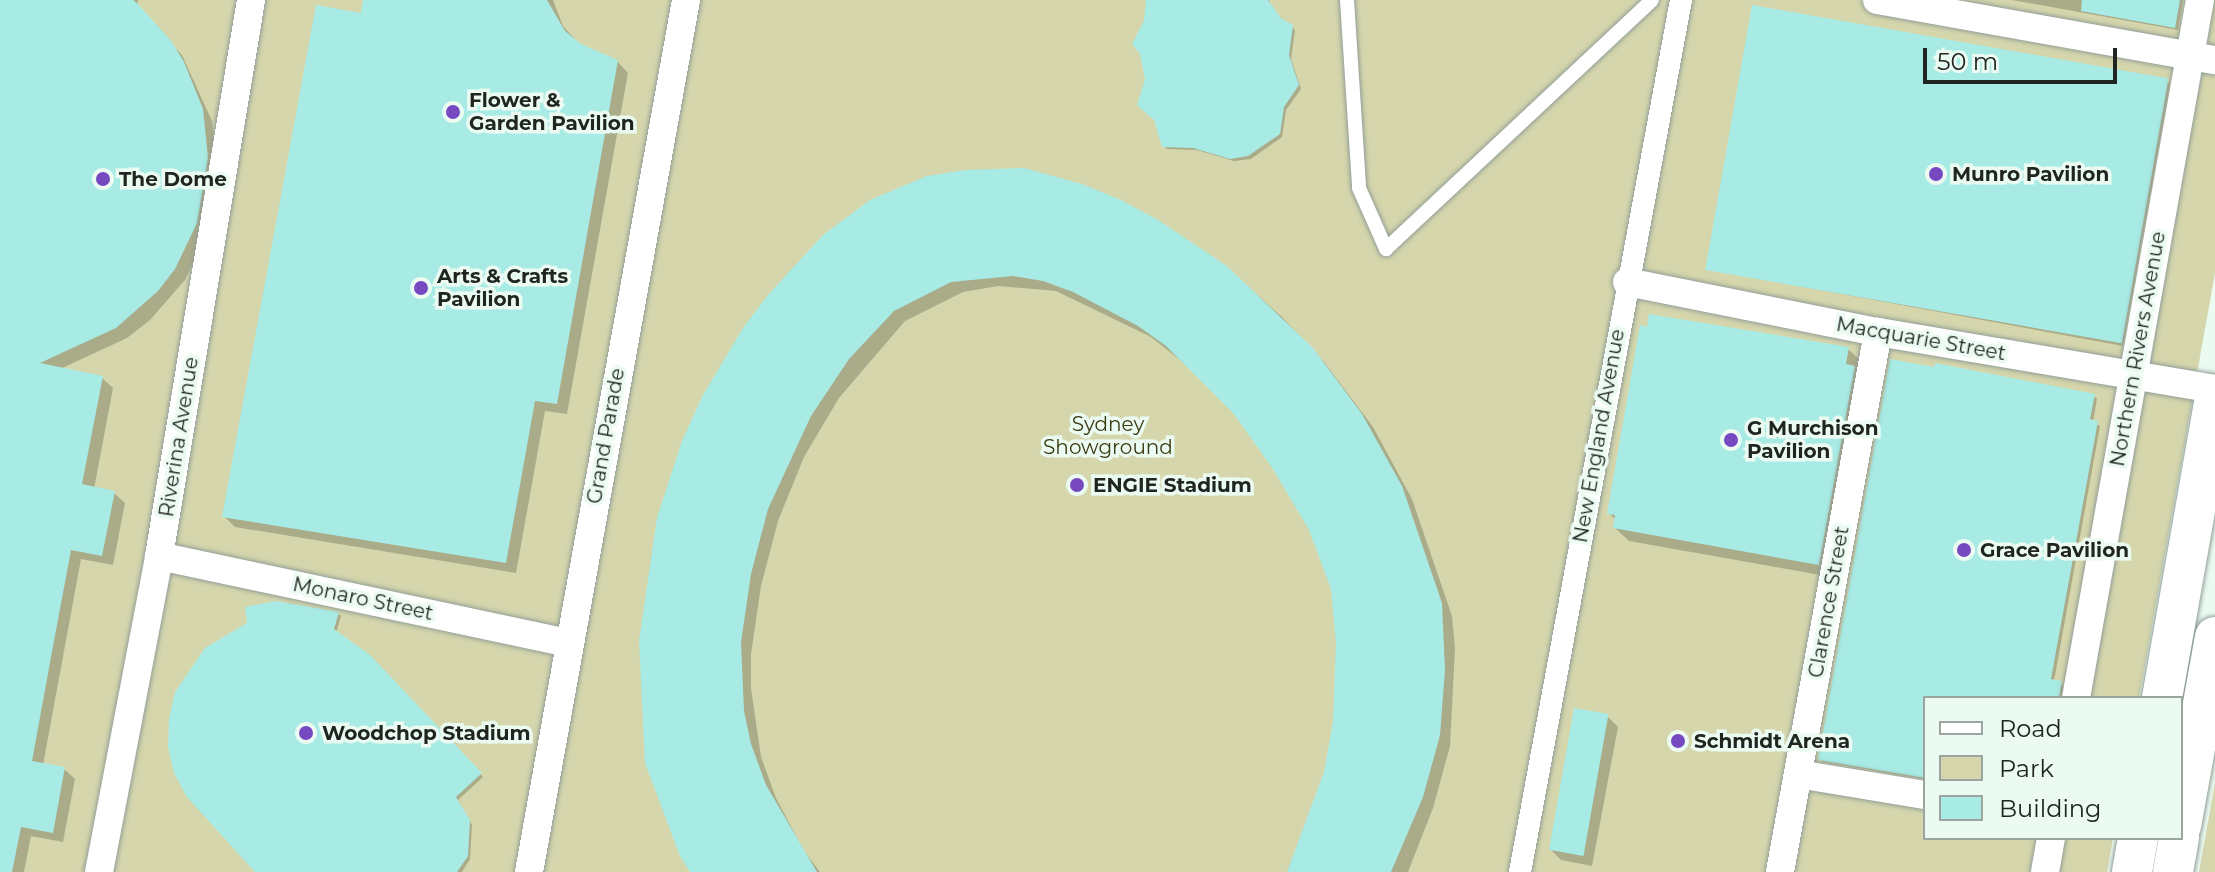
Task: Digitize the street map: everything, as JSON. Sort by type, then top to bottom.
[{"type":"main road","points":[[2162,696],[2215,396]]},
{"type":"main road","points":[[2183,815],[2215,637]]},
{"type":"main road","points":[[2132,872],[2138,840]]},
{"type":"main road","points":[[2173,872],[2179,840]]},
{"type":"street","name":"Riverina Avenue","points":[[99,872],[159,556],[251,0]]},
{"type":"street","name":"Grand Parade","points":[[529,872],[567,643],[686,0]]},
{"type":"street","name":"New England Avenue","points":[[1520,872],[1681,0]]},
{"type":"street","points":[[1877,0],[2203,58]]},
{"type":"street","name":"Northern Rivers Avenue","points":[[2076,696],[2133,376],[2203,58],[2200,0]]},
{"type":"street","name":"Macquarie Street","points":[[1627,282],[1878,332],[2215,389]]},
{"type":"street","name":"Clarence Street","points":[[1783,871],[1878,332]]},
{"type":"street","name":"Monaro Street","points":[[159,556],[567,643]]},
{"type":"street","points":[[1798,774],[1923,795]]},
{"type":"street","points":[[2045,872],[2051,840]]},
{"type":"lane","points":[[1347,0],[1359,188],[1386,249],[1652,0]]},
{"type":"green space","name":"Sydney Showground","points":[[0,0],[2215,0],[2215,273],[2139,696],[1923,696],[1923,840],[2113,840],[2107,872],[0,872]]},
{"type":"green space","points":[[2215,783],[2215,872],[2199,872]]},
{"type":"building","name":"The Dome","points":[[0,0],[133,0],[137,3],[172,42],[184,62],[203,109],[208,158],[197,223],[175,269],[158,291],[116,328],[40,363],[103,376],[82,484],[115,491],[102,556],[71,550],[32,761],[65,767],[53,833],[21,827],[12,872],[0,872]]},
{"type":"building","points":[[363,0],[547,0],[565,31],[581,44],[618,60],[557,404],[535,401],[506,563],[222,517],[316,5],[361,13]]},
{"type":"building","points":[[1146,0],[1268,0],[1281,18],[1293,25],[1289,55],[1299,85],[1284,107],[1280,134],[1248,156],[1230,159],[1193,148],[1162,147],[1154,120],[1137,105],[1145,79],[1140,54],[1132,44],[1144,21]]},
{"type":"building","points":[[2082,0],[2180,0],[2175,28],[2081,11]]},
{"type":"building","name":"Munro Pavilion","points":[[1752,5],[2169,78],[2122,343],[1705,270]]},
{"type":"building","points":[[1024,168],[1082,184],[1121,200],[1158,220],[1227,266],[1313,348],[1362,414],[1402,486],[1442,603],[1445,670],[1440,735],[1423,797],[1391,872],[1287,872],[1324,772],[1333,722],[1336,643],[1331,589],[1309,530],[1273,469],[1233,413],[1166,346],[1138,326],[1073,292],[1043,281],[1013,276],[951,282],[894,311],[849,359],[811,416],[768,509],[751,574],[741,642],[744,711],[751,744],[766,785],[817,872],[690,872],[680,856],[645,763],[639,641],[657,518],[682,441],[703,395],[743,328],[768,295],[823,235],[870,200],[927,176],[965,170]]},
{"type":"building","name":"G Murchison Pavilion","points":[[1649,314],[1849,347],[1846,364],[1855,366],[1819,565],[1613,528],[1615,515],[1607,514],[1640,325],[1647,327]]},
{"type":"building","name":"Grace Pavilion","points":[[1890,359],[1934,367],[1935,363],[2095,394],[2090,419],[2098,421],[2051,679],[2062,681],[2059,696],[1923,696],[1923,778],[1818,760]]},
{"type":"building","name":"Woodchop Stadium","points":[[276,601],[339,612],[334,629],[370,655],[482,773],[456,797],[470,820],[468,856],[457,872],[255,872],[187,797],[174,773],[168,747],[169,719],[175,692],[205,648],[247,623],[245,607]]},
{"type":"building","points":[[1574,708],[1608,714],[1583,856],[1549,850]]},
{"type":"place","name":"Flower & Garden Pavilion","points":[[453,112]]},
{"type":"place","name":"Munro Pavilion","points":[[1936,174]]},
{"type":"place","name":"The Dome","points":[[103,179]]},
{"type":"place","name":"Arts & Crafts Pavilion","points":[[421,288]]},
{"type":"place","name":"G Murchison Pavilion","points":[[1731,440]]},
{"type":"place","name":"ENGIE Stadium","points":[[1077,485]]},
{"type":"place","name":"Grace Pavilion","points":[[1964,550]]},
{"type":"place","name":"Woodchop Stadium","points":[[306,733]]},
{"type":"place","name":"Schmidt Arena","points":[[1678,741]]}]
